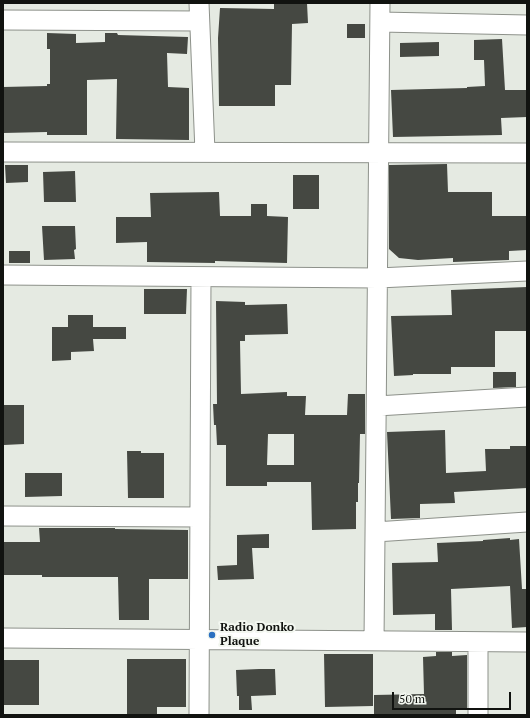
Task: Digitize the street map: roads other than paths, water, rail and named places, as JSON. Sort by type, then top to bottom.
[{"type":"street","points":[[374,641],[380,3]]},
{"type":"street","points":[[3,20],[199,12],[205,152]]},
{"type":"street","points":[[380,22],[527,25]]},
{"type":"street","points":[[3,152],[527,153]]},
{"type":"street","points":[[3,275],[378,278],[527,271]]},
{"type":"street","points":[[199,715],[201,277]]},
{"type":"street","points":[[377,406],[527,397]]},
{"type":"street","points":[[3,516],[200,517]]},
{"type":"street","points":[[375,532],[527,522]]},
{"type":"street","points":[[3,638],[527,642]]},
{"type":"street","points":[[478,642],[478,715]]},
{"type":"place","name":"Radio Donko Plaque","points":[[212,635]]}]
